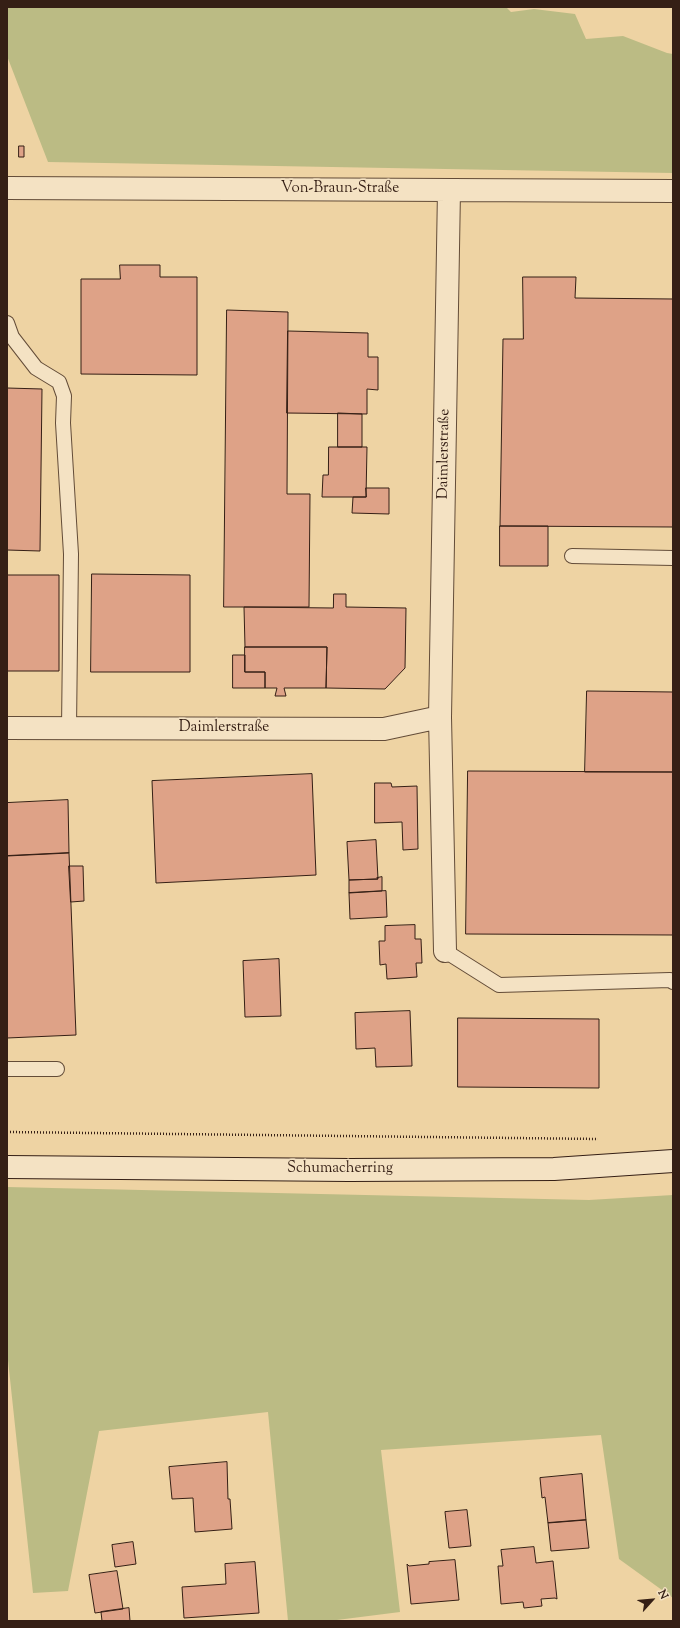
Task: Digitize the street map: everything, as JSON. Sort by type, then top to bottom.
[{"type":"street","name":"Von-Braun-Straße","points":[[7,188],[673,191]]},
{"type":"street","name":"Daimlerstraße","points":[[445,951],[440,717],[449,190]]},
{"type":"street","name":"Daimlerstraße","points":[[7,728],[384,728],[440,717]]},
{"type":"street","name":"Schumacherring","points":[[7,1167],[341,1170],[554,1169],[673,1162]]},
{"type":"lane","points":[[7,323],[12,337],[36,368],[59,382],[64,396],[63,423],[70,554],[69,728]]},
{"type":"lane","points":[[572,556],[673,558]]},
{"type":"lane","points":[[445,951],[499,985],[670,980],[673,982]]},
{"type":"lane","points":[[7,1069],[57,1069]]},
{"type":"path","points":[[7,1132],[602,1139]]},
{"type":"green space","points":[[7,7],[506,7],[511,12],[534,9],[575,14],[586,39],[623,36],[673,54],[673,173],[48,162],[7,56]]},
{"type":"green space","points":[[7,1187],[589,1200],[673,1195],[673,1598],[619,1559],[601,1435],[381,1450],[400,1612],[329,1621],[288,1621],[268,1412],[99,1431],[68,1591],[33,1593],[7,1351]]},
{"type":"building","points":[[19,146],[24,146],[24,157],[19,157]]},
{"type":"building","points":[[120,265],[160,265],[160,277],[197,277],[197,375],[81,374],[81,279],[120,279]]},
{"type":"building","points":[[523,277],[576,277],[575,298],[673,299],[673,527],[500,526],[503,339],[523,339]]},
{"type":"building","points":[[227,310],[288,312],[287,494],[310,494],[309,607],[224,607]]},
{"type":"building","points":[[288,331],[368,333],[368,357],[378,357],[378,390],[367,389],[367,414],[287,413]]},
{"type":"building","points":[[7,388],[42,389],[40,551],[7,550]]},
{"type":"building","points":[[338,413],[362,414],[362,447],[338,447]]},
{"type":"building","points":[[329,447],[367,447],[366,497],[322,497],[323,475],[328,475]]},
{"type":"building","points":[[366,488],[389,488],[389,514],[352,513],[353,497],[366,497]]},
{"type":"building","points":[[500,526],[548,526],[548,566],[500,566]]},
{"type":"building","points":[[92,574],[190,575],[190,672],[91,672]]},
{"type":"building","points":[[7,575],[59,575],[59,671],[7,671]]},
{"type":"building","points":[[334,594],[346,594],[346,607],[406,608],[405,668],[385,689],[326,688],[327,647],[245,647],[244,607],[333,608]]},
{"type":"building","points":[[245,647],[327,647],[326,688],[284,688],[286,696],[275,696],[277,688],[265,688],[265,672],[245,672]]},
{"type":"building","points":[[233,655],[245,655],[245,672],[265,672],[265,688],[233,688]]},
{"type":"building","points":[[587,691],[673,692],[673,772],[585,772]]},
{"type":"building","points":[[468,771],[673,772],[673,935],[466,934]]},
{"type":"building","points":[[312,774],[316,875],[156,883],[152,781]]},
{"type":"building","points":[[375,783],[391,783],[392,787],[417,786],[418,849],[403,850],[402,822],[375,823]]},
{"type":"building","points":[[68,800],[69,853],[7,856],[7,803]]},
{"type":"building","points":[[376,840],[378,879],[349,880],[347,842]]},
{"type":"building","points":[[69,853],[76,1035],[7,1038],[7,856]]},
{"type":"building","points":[[69,866],[83,866],[84,901],[71,902]]},
{"type":"building","points":[[382,877],[382,891],[349,893],[349,880],[378,879],[377,878]]},
{"type":"building","points":[[386,891],[387,917],[350,919],[349,893]]},
{"type":"building","points":[[415,925],[415,939],[421,939],[422,963],[416,963],[417,977],[387,979],[386,964],[380,965],[379,941],[385,941],[385,926]]},
{"type":"building","points":[[279,959],[281,1016],[245,1017],[243,961]]},
{"type":"building","points":[[410,1011],[412,1066],[376,1067],[375,1048],[356,1049],[355,1013]]},
{"type":"building","points":[[458,1018],[599,1019],[599,1088],[458,1087]]},
{"type":"building","points":[[227,1462],[228,1499],[230,1499],[232,1529],[195,1532],[193,1498],[172,1499],[169,1467]]},
{"type":"building","points":[[582,1474],[586,1520],[548,1523],[545,1497],[542,1498],[540,1478]]},
{"type":"building","points":[[467,1510],[471,1546],[449,1548],[445,1512]]},
{"type":"building","points":[[586,1520],[589,1548],[551,1551],[548,1523]]},
{"type":"building","points":[[133,1542],[136,1564],[115,1567],[112,1545]]},
{"type":"building","points":[[534,1547],[536,1563],[553,1561],[557,1599],[541,1599],[542,1606],[524,1608],[523,1602],[501,1604],[498,1566],[503,1566],[501,1550]]},
{"type":"building","points":[[455,1560],[459,1600],[411,1604],[407,1564],[409,1566],[429,1564],[429,1562]]},
{"type":"building","points":[[255,1562],[259,1613],[184,1618],[182,1587],[226,1584],[225,1564]]},
{"type":"building","points":[[117,1571],[123,1609],[95,1613],[89,1575]]},
{"type":"building","points":[[129,1608],[130,1621],[102,1621],[101,1612]]}]
